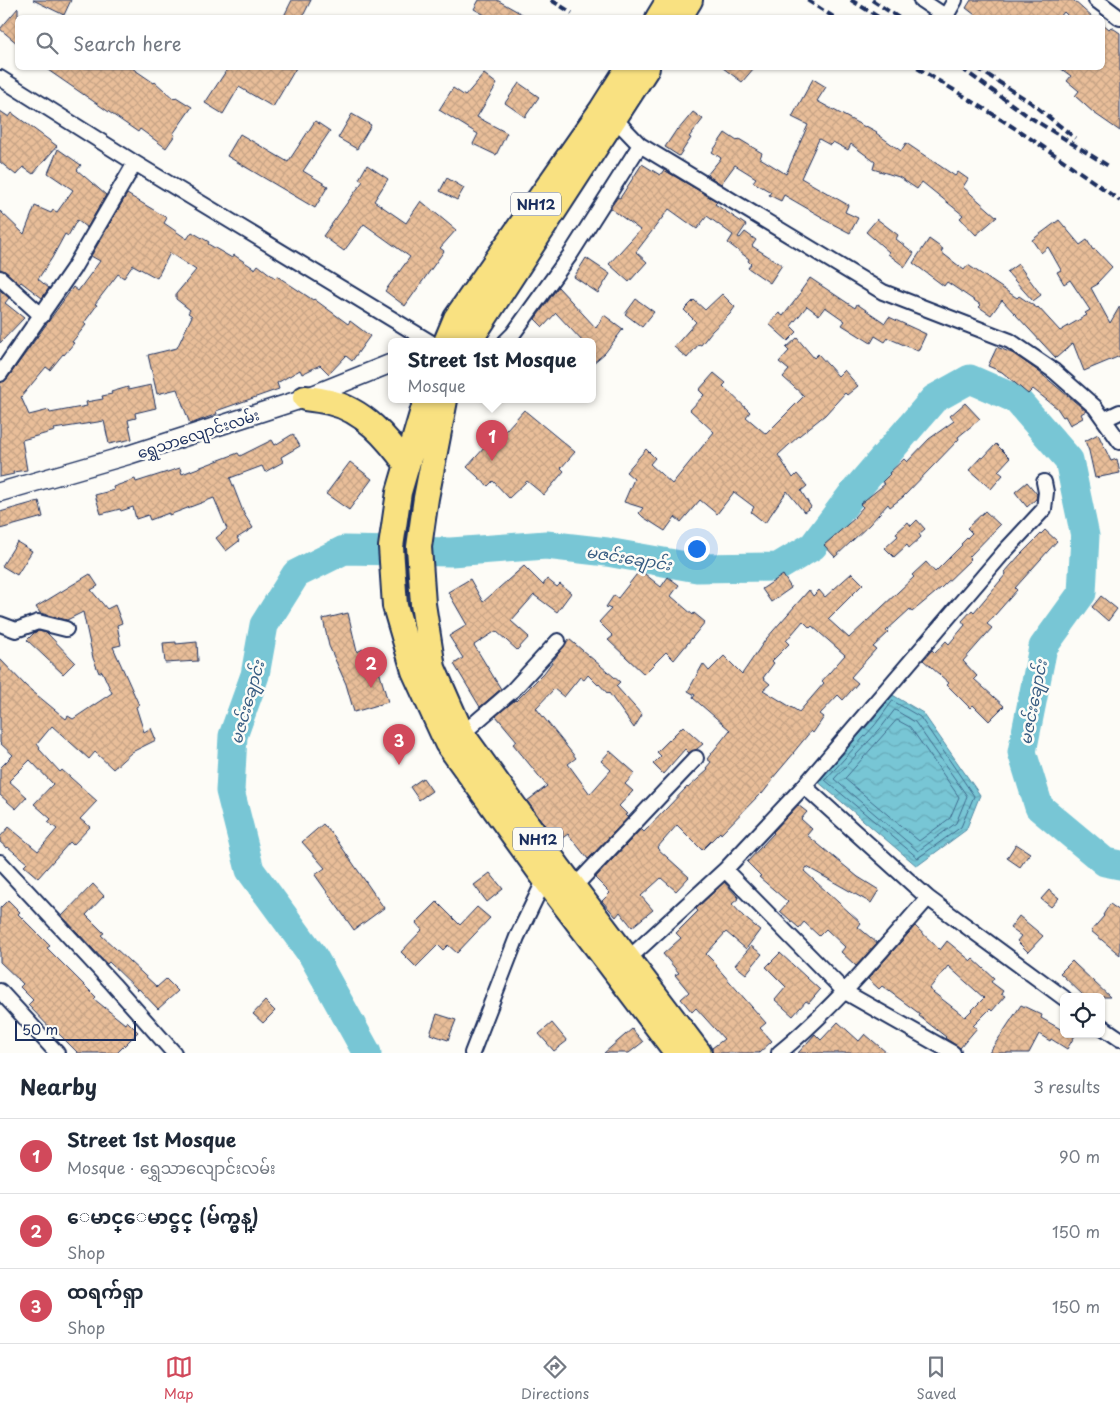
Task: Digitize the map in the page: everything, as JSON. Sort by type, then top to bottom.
[{"type":"highway","points":[[664,15],[681,6]]},
{"type":"highway","name":"NH12","points":[[451,338],[456,318],[602,109],[627,70]]},
{"type":"highway","name":"NH12","points":[[452,338],[615,119],[646,70]]},
{"type":"highway","points":[[305,398],[329,402],[350,409],[372,424],[392,444],[407,465]]},
{"type":"highway","name":"NH12","points":[[425,403],[399,492],[392,546],[395,606],[414,671],[447,743],[545,879],[677,1053]]},
{"type":"highway","name":"NH12","points":[[444,403],[426,498],[419,547],[423,604],[434,668],[462,734],[699,1053]]},
{"type":"street","points":[[921,0],[944,15]]},
{"type":"street","points":[[948,15],[956,0]]},
{"type":"street","points":[[1096,0],[1120,18]]},
{"type":"street","points":[[0,78],[135,164],[447,338]]},
{"type":"street","points":[[615,119],[640,145],[883,292],[1010,340],[1066,381],[1095,407],[1120,442]]},
{"type":"street","points":[[509,338],[570,255],[640,145]]},
{"type":"street","points":[[0,374],[42,316],[73,268],[135,164]]},
{"type":"street","points":[[0,278],[42,316]]},
{"type":"street","name":"ရွှေသာလျောင်းလမ်း","points":[[0,492],[128,456],[305,398],[388,365]]},
{"type":"street","points":[[1105,419],[1120,412]]},
{"type":"street","points":[[628,959],[725,870],[804,786],[1004,552],[1044,509],[1046,492],[1044,482]]},
{"type":"street","points":[[0,624],[16,630],[38,622],[66,629]]},
{"type":"street","points":[[462,734],[513,690],[558,641]]},
{"type":"street","points":[[574,887],[696,758]]},
{"type":"street","points":[[804,786],[928,898],[1060,995]]},
{"type":"street","points":[[0,862],[174,1053]]},
{"type":"street","points":[[725,870],[845,992],[953,1053]]},
{"type":"street","points":[[472,1053],[517,937],[545,879]]},
{"type":"street","points":[[779,1053],[845,992],[928,898]]},
{"type":"street","points":[[0,991],[57,1053]]},
{"type":"street","points":[[1105,1029],[1120,1038]]},
{"type":"water","points":[[891,694],[923,713],[980,795],[966,830],[917,866],[816,780],[872,721]]},
{"type":"building","points":[[33,0],[71,0],[64,15]]},
{"type":"building","points":[[292,0],[311,0],[304,15],[284,15]]},
{"type":"building","points":[[479,0],[497,0],[524,15],[485,15],[474,9]]},
{"type":"building","points":[[971,0],[1073,0],[1090,15],[1067,15],[1064,12],[1062,15],[975,15],[966,8]]},
{"type":"building","points":[[18,8],[18,15],[15,15],[15,42],[0,29]]},
{"type":"building","points":[[1105,26],[1120,33],[1120,131],[1094,113],[1075,96],[1079,91],[1067,81],[1071,76],[1063,70],[1105,70]]},
{"type":"building","points":[[48,70],[135,70],[155,82],[174,99],[176,97],[192,107],[173,134],[175,135],[166,148],[140,129],[138,132]]},
{"type":"building","points":[[227,70],[295,70],[273,107],[239,87],[223,114],[205,103]]},
{"type":"building","points":[[726,70],[752,70],[742,82]]},
{"type":"building","points":[[484,74],[497,84],[477,117],[507,133],[496,155],[473,144],[478,134],[439,110],[453,88],[465,96]]},
{"type":"building","points":[[813,79],[826,87],[817,101],[877,132],[901,151],[906,143],[955,176],[958,172],[968,179],[963,187],[997,217],[976,235],[960,218],[963,215],[922,182],[917,189],[899,177],[873,169],[875,162],[851,144],[848,150],[833,142],[830,145],[819,139],[801,178],[848,205],[845,212],[858,218],[850,233],[784,195],[781,201],[769,195],[771,192],[753,182],[756,178],[735,165],[721,184],[707,175],[721,158],[712,152],[725,133],[762,153],[760,158],[786,174],[808,125],[792,117]]},
{"type":"building","points":[[519,83],[539,97],[525,117],[505,103]]},
{"type":"building","points":[[0,111],[9,117],[12,113],[57,146],[33,174],[23,167],[16,175],[0,162]]},
{"type":"building","points":[[693,112],[703,119],[689,137],[691,138],[679,156],[665,147],[677,129]]},
{"type":"building","points":[[352,114],[371,125],[357,149],[338,138]]},
{"type":"building","points":[[315,121],[330,131],[303,171],[328,186],[315,208],[227,156],[240,134],[288,162]]},
{"type":"building","points":[[58,149],[81,165],[77,170],[106,195],[87,228],[77,220],[68,236],[65,234],[38,279],[49,288],[42,298],[21,282],[19,284],[0,269],[0,211],[24,234],[35,206],[51,213],[53,210],[57,212],[73,190],[48,173]]},
{"type":"building","points":[[642,164],[660,175],[664,170],[715,200],[717,202],[715,204],[746,225],[738,237],[740,238],[745,232],[756,240],[752,246],[782,265],[770,283],[748,268],[751,264],[748,261],[749,259],[728,243],[733,235],[707,216],[697,229],[669,209],[636,252],[647,262],[629,282],[609,264],[640,230],[610,208],[618,197],[620,198]]},
{"type":"building","points":[[367,165],[388,179],[374,201],[406,223],[421,201],[456,230],[440,248],[444,251],[405,306],[385,291],[410,257],[364,224],[344,251],[323,236],[363,181],[359,179]]},
{"type":"building","points":[[447,178],[464,188],[457,200],[440,191]]},
{"type":"building","points":[[127,194],[167,218],[164,223],[187,239],[192,232],[232,258],[234,255],[255,269],[258,265],[275,278],[277,276],[314,299],[348,324],[350,321],[370,336],[352,361],[346,356],[329,374],[320,365],[302,374],[300,370],[277,383],[279,389],[216,411],[217,414],[190,424],[177,389],[157,394],[148,355],[177,348],[192,316],[188,313],[190,310],[176,299],[176,294],[196,270],[170,253],[157,278],[133,265],[124,278],[118,274],[95,304],[97,305],[84,323],[86,325],[64,355],[50,370],[46,367],[21,397],[29,415],[49,410],[50,413],[87,406],[86,402],[103,399],[102,396],[112,394],[111,392],[128,387],[128,390],[151,385],[156,408],[135,413],[136,418],[128,420],[132,439],[109,444],[104,421],[54,429],[55,431],[22,440],[27,470],[13,472],[14,474],[0,477],[0,383],[7,379],[73,287],[78,291],[100,261],[91,256]]},
{"type":"building","points":[[877,219],[898,235],[896,239],[914,253],[905,267],[888,254],[889,252],[866,232]]},
{"type":"building","points":[[1059,220],[1080,245],[1087,240],[1093,250],[1095,249],[1112,267],[1098,284],[1091,288],[1110,323],[1120,306],[1120,356],[1084,371],[1073,343],[1056,358],[1002,300],[991,315],[979,307],[981,305],[947,282],[944,286],[913,263],[929,239],[943,249],[941,252],[964,270],[968,265],[1017,298],[1019,296],[1038,307],[1060,331],[1087,315],[1085,313],[1090,310],[1070,280],[1064,284],[1057,272],[1061,270],[1048,247],[1041,253],[1032,240]]},
{"type":"building","points":[[586,258],[610,274],[598,293],[574,277]]},
{"type":"building","points":[[1018,264],[1041,295],[1033,301],[1007,272]]},
{"type":"building","points":[[810,278],[855,308],[857,304],[885,323],[889,317],[926,334],[918,351],[888,338],[885,342],[875,336],[871,343],[842,325],[845,321],[825,307],[819,315],[807,306],[791,326],[797,332],[788,341],[769,324],[779,313],[783,316]]},
{"type":"building","points":[[558,287],[596,328],[604,315],[623,329],[605,353],[596,361],[596,338],[579,338],[556,313],[543,327],[535,319]]},
{"type":"building","points":[[0,290],[9,298],[5,303],[24,318],[0,343]]},
{"type":"building","points":[[722,294],[735,307],[687,358],[674,347],[696,322],[684,310],[694,300],[705,310]]},
{"type":"building","points":[[636,299],[654,312],[642,327],[625,314]]},
{"type":"building","points":[[797,338],[814,358],[818,354],[838,376],[844,370],[858,386],[847,395],[845,393],[825,415],[778,455],[793,478],[797,474],[807,486],[801,491],[811,507],[804,512],[787,491],[765,523],[751,512],[754,507],[734,492],[717,514],[700,500],[681,522],[675,517],[665,531],[639,513],[643,508],[624,502],[634,479],[626,472],[646,449],[655,458],[650,464],[672,484],[714,432],[690,410],[704,395],[699,390],[714,373],[726,383],[723,386],[750,412],[746,417],[766,434],[804,396],[783,377],[789,370],[779,362],[789,351],[786,348]]},
{"type":"building","points":[[997,347],[1014,354],[1038,371],[1086,411],[1081,414],[1083,418],[1070,425],[1057,408],[1033,389],[1028,394],[1002,372],[988,366]]},
{"type":"building","points":[[965,403],[980,419],[958,437],[959,439],[903,497],[890,507],[888,504],[835,557],[824,545],[855,518],[863,507],[860,504],[885,484],[882,482],[889,473],[904,459],[907,462],[929,439],[954,421],[950,416]]},
{"type":"building","points":[[524,410],[575,452],[561,468],[564,471],[544,495],[527,481],[509,498],[493,481],[488,486],[467,467],[495,436],[498,439]]},
{"type":"building","points":[[293,434],[300,446],[281,457],[283,462],[265,472],[262,466],[230,478],[244,514],[253,528],[237,538],[239,541],[226,551],[216,538],[227,529],[214,498],[150,520],[148,515],[136,519],[133,507],[101,514],[95,495],[114,490],[113,487],[135,479],[136,482],[180,468],[182,474],[238,453],[240,456],[272,440],[275,445]]},
{"type":"building","points":[[1098,434],[1111,461],[1117,459],[1120,473],[1095,478],[1085,441]]},
{"type":"building","points":[[996,444],[1010,458],[998,471],[1003,475],[991,489],[969,470]]},
{"type":"building","points":[[350,462],[372,479],[349,510],[326,494]]},
{"type":"building","points":[[1027,482],[1037,494],[1036,499],[1027,507],[1015,492]]},
{"type":"building","points":[[39,501],[43,517],[0,529],[0,512]]},
{"type":"building","points":[[985,511],[1000,525],[969,557],[971,559],[941,588],[912,612],[910,609],[886,631],[888,633],[873,647],[876,649],[851,677],[858,683],[843,700],[838,695],[820,714],[824,717],[813,733],[811,731],[762,794],[721,834],[720,832],[702,850],[677,825],[657,848],[689,877],[676,891],[661,878],[641,896],[653,910],[632,927],[620,912],[616,917],[602,901],[610,893],[595,878],[641,829],[644,832],[687,787],[708,770],[706,768],[711,762],[707,759],[730,730],[693,698],[695,695],[688,691],[703,664],[709,671],[724,656],[742,674],[766,639],[809,590],[813,596],[819,590],[825,597],[852,573],[863,584],[828,619],[849,638],[914,577],[912,575],[926,562],[935,572],[972,533],[967,528]],"holes":[[[803,621],[810,628],[812,626],[845,655],[822,681],[824,683],[799,712],[763,690],[770,684],[763,678],[774,663],[772,661],[789,644],[786,641]]]},
{"type":"building","points":[[917,520],[925,529],[919,534],[921,537],[909,548],[907,545],[894,557],[885,548],[898,536],[896,533],[908,522],[911,526]]},
{"type":"building","points":[[1045,530],[1057,541],[1015,588],[1017,590],[987,624],[992,628],[963,661],[977,676],[974,679],[1004,706],[989,721],[973,705],[970,708],[947,685],[949,683],[923,660],[932,650],[935,653],[946,641],[949,644],[965,625],[962,621],[972,610],[974,612],[1006,574],[1005,572]]},
{"type":"building","points":[[17,542],[32,551],[17,575],[2,566]]},
{"type":"building","points":[[524,566],[543,585],[547,579],[557,587],[560,584],[571,593],[557,612],[534,595],[511,621],[529,637],[517,650],[496,631],[474,645],[501,689],[480,707],[454,664],[463,658],[449,636],[467,625],[448,592],[470,579],[483,602]]},
{"type":"building","points":[[640,570],[661,587],[668,577],[679,585],[671,596],[693,615],[694,613],[705,622],[674,660],[666,652],[644,674],[608,640],[613,636],[599,622],[611,609],[606,607],[614,595],[618,598]]},
{"type":"building","points":[[90,574],[98,586],[91,590],[107,609],[115,605],[122,623],[117,625],[121,645],[113,647],[139,705],[136,707],[144,732],[151,728],[156,740],[132,752],[113,769],[95,752],[89,759],[52,726],[37,744],[39,749],[60,772],[62,770],[97,801],[80,819],[90,827],[73,845],[70,842],[38,878],[24,866],[27,863],[0,842],[0,837],[9,827],[38,851],[57,829],[48,822],[51,819],[34,804],[53,784],[30,760],[9,781],[27,797],[16,809],[0,795],[0,768],[13,755],[0,743],[0,659],[26,686],[66,719],[68,716],[73,719],[112,693],[102,671],[99,673],[93,658],[83,612],[67,620],[40,613],[36,607]]},
{"type":"building","points":[[783,575],[791,588],[771,602],[762,589]]},
{"type":"building","points":[[1101,596],[1117,609],[1108,621],[1092,607]]},
{"type":"building","points":[[348,613],[357,652],[363,649],[373,673],[379,671],[388,702],[354,712],[346,684],[329,646],[323,619]]},
{"type":"building","points":[[38,631],[47,633],[75,662],[63,674],[27,640]]},
{"type":"building","points":[[569,639],[620,682],[616,686],[642,715],[634,728],[609,693],[588,675],[584,680],[580,677],[564,697],[554,689],[536,708],[576,758],[568,764],[590,794],[611,770],[601,761],[610,751],[635,773],[625,784],[633,791],[619,806],[627,814],[625,815],[628,818],[588,859],[568,834],[557,842],[527,801],[547,786],[513,744],[517,741],[496,716],[516,701],[544,673]]},
{"type":"building","points":[[176,642],[176,644],[197,642],[198,661],[165,663],[163,643]]},
{"type":"building","points":[[683,726],[703,744],[689,753],[685,749],[663,774],[653,764],[661,756],[657,752]]},
{"type":"building","points":[[423,778],[432,791],[419,800],[410,787]]},
{"type":"building","points":[[798,805],[807,812],[801,819],[812,829],[807,835],[858,877],[879,890],[871,903],[807,867],[804,871],[861,923],[858,927],[877,943],[856,966],[841,952],[845,947],[826,929],[819,936],[804,922],[799,928],[780,911],[788,902],[759,877],[761,876],[747,862]]},
{"type":"building","points":[[323,824],[334,836],[384,908],[354,930],[315,875],[325,868],[302,842]]},
{"type":"building","points":[[1016,844],[1030,853],[1020,867],[1007,858]]},
{"type":"building","points":[[490,873],[503,889],[487,902],[474,885]]},
{"type":"building","points":[[724,882],[739,898],[732,904],[760,930],[746,949],[726,932],[706,954],[766,1023],[760,1028],[772,1041],[759,1053],[712,1053],[712,1048],[724,1039],[696,1008],[692,1012],[681,999],[689,992],[675,975],[679,973],[663,954],[681,938],[676,933],[698,911],[696,909]]},
{"type":"building","points":[[93,884],[104,896],[86,915],[104,933],[101,935],[157,987],[166,979],[178,991],[158,1009],[109,962],[107,964],[62,916]]},
{"type":"building","points":[[1049,890],[1059,898],[1051,907],[1041,899]]},
{"type":"building","points":[[8,900],[20,912],[18,914],[50,946],[47,948],[96,997],[94,999],[125,1024],[127,1021],[138,1032],[117,1053],[78,1053],[56,1031],[55,1033],[28,1005],[33,1000],[20,987],[23,984],[0,962],[0,908]]},
{"type":"building","points":[[437,902],[460,925],[477,907],[490,918],[457,953],[448,945],[443,950],[438,945],[416,967],[401,952],[422,930],[416,923]]},
{"type":"building","points":[[1110,904],[1120,911],[1120,955],[1091,931],[1104,916]]},
{"type":"building","points":[[1019,916],[1043,936],[1028,952],[1017,941],[1021,936],[1010,928]]},
{"type":"building","points":[[915,926],[940,950],[947,941],[971,961],[973,959],[994,978],[991,982],[1003,991],[1001,994],[1005,996],[992,1011],[990,1009],[973,1026],[977,1028],[960,1048],[919,1016],[920,1014],[882,986],[879,989],[868,979]],"holes":[[[948,966],[984,998],[965,1017],[929,989]]]},
{"type":"building","points":[[751,946],[762,954],[746,974],[735,965]]},
{"type":"building","points":[[780,953],[820,990],[809,1003],[806,1001],[793,1016],[775,1000],[786,987],[766,967]]},
{"type":"building","points":[[1072,961],[1110,997],[1105,997],[1105,993],[1081,993],[1060,973]]},
{"type":"building","points":[[265,1001],[275,1011],[263,1023],[253,1014]]},
{"type":"building","points":[[1021,1005],[1042,1015],[1041,1018],[1060,1029],[1060,1038],[1074,1038],[1067,1049],[1039,1034],[1029,1053],[989,1053]]},
{"type":"building","points":[[437,1014],[456,1020],[448,1040],[430,1034]]},
{"type":"building","points":[[838,1022],[859,1041],[865,1034],[887,1053],[798,1053],[815,1034],[821,1040]]},
{"type":"building","points":[[552,1023],[567,1041],[554,1051],[539,1034]]},
{"type":"building","points":[[632,1029],[643,1042],[629,1053],[604,1053]]},
{"type":"waterway","name":"မဇင်းချောင်း","points":[[367,1053],[313,956],[250,870],[230,791],[233,736],[255,675],[264,625],[296,574],[344,550],[451,552],[546,545],[607,552],[697,568],[778,567],[813,546],[850,497],[934,399],[970,379],[1016,399],[1069,460],[1085,536],[1082,593],[1043,647],[1022,752],[1039,807],[1105,862],[1120,865]]},
{"type":"railway","points":[[551,0],[572,13]]},
{"type":"railway","points":[[807,0],[830,15]]},
{"type":"railway","points":[[851,0],[875,15]]},
{"type":"railway","points":[[872,0],[894,15]]},
{"type":"railway","points":[[920,70],[1020,132],[1120,201]]},
{"type":"railway","points":[[964,70],[1028,116],[1110,167]]},
{"type":"railway","points":[[980,70],[1030,102],[1075,138]]},
{"type":"place","name":"Street 1st Mosque","points":[[492,461]]},
{"type":"place","name":"ေမာင္ေမာင္ခင္ (မ်က္မွန္)","points":[[371,688]]},
{"type":"place","name":"ထရက်ရှာ","points":[[399,765]]}]
